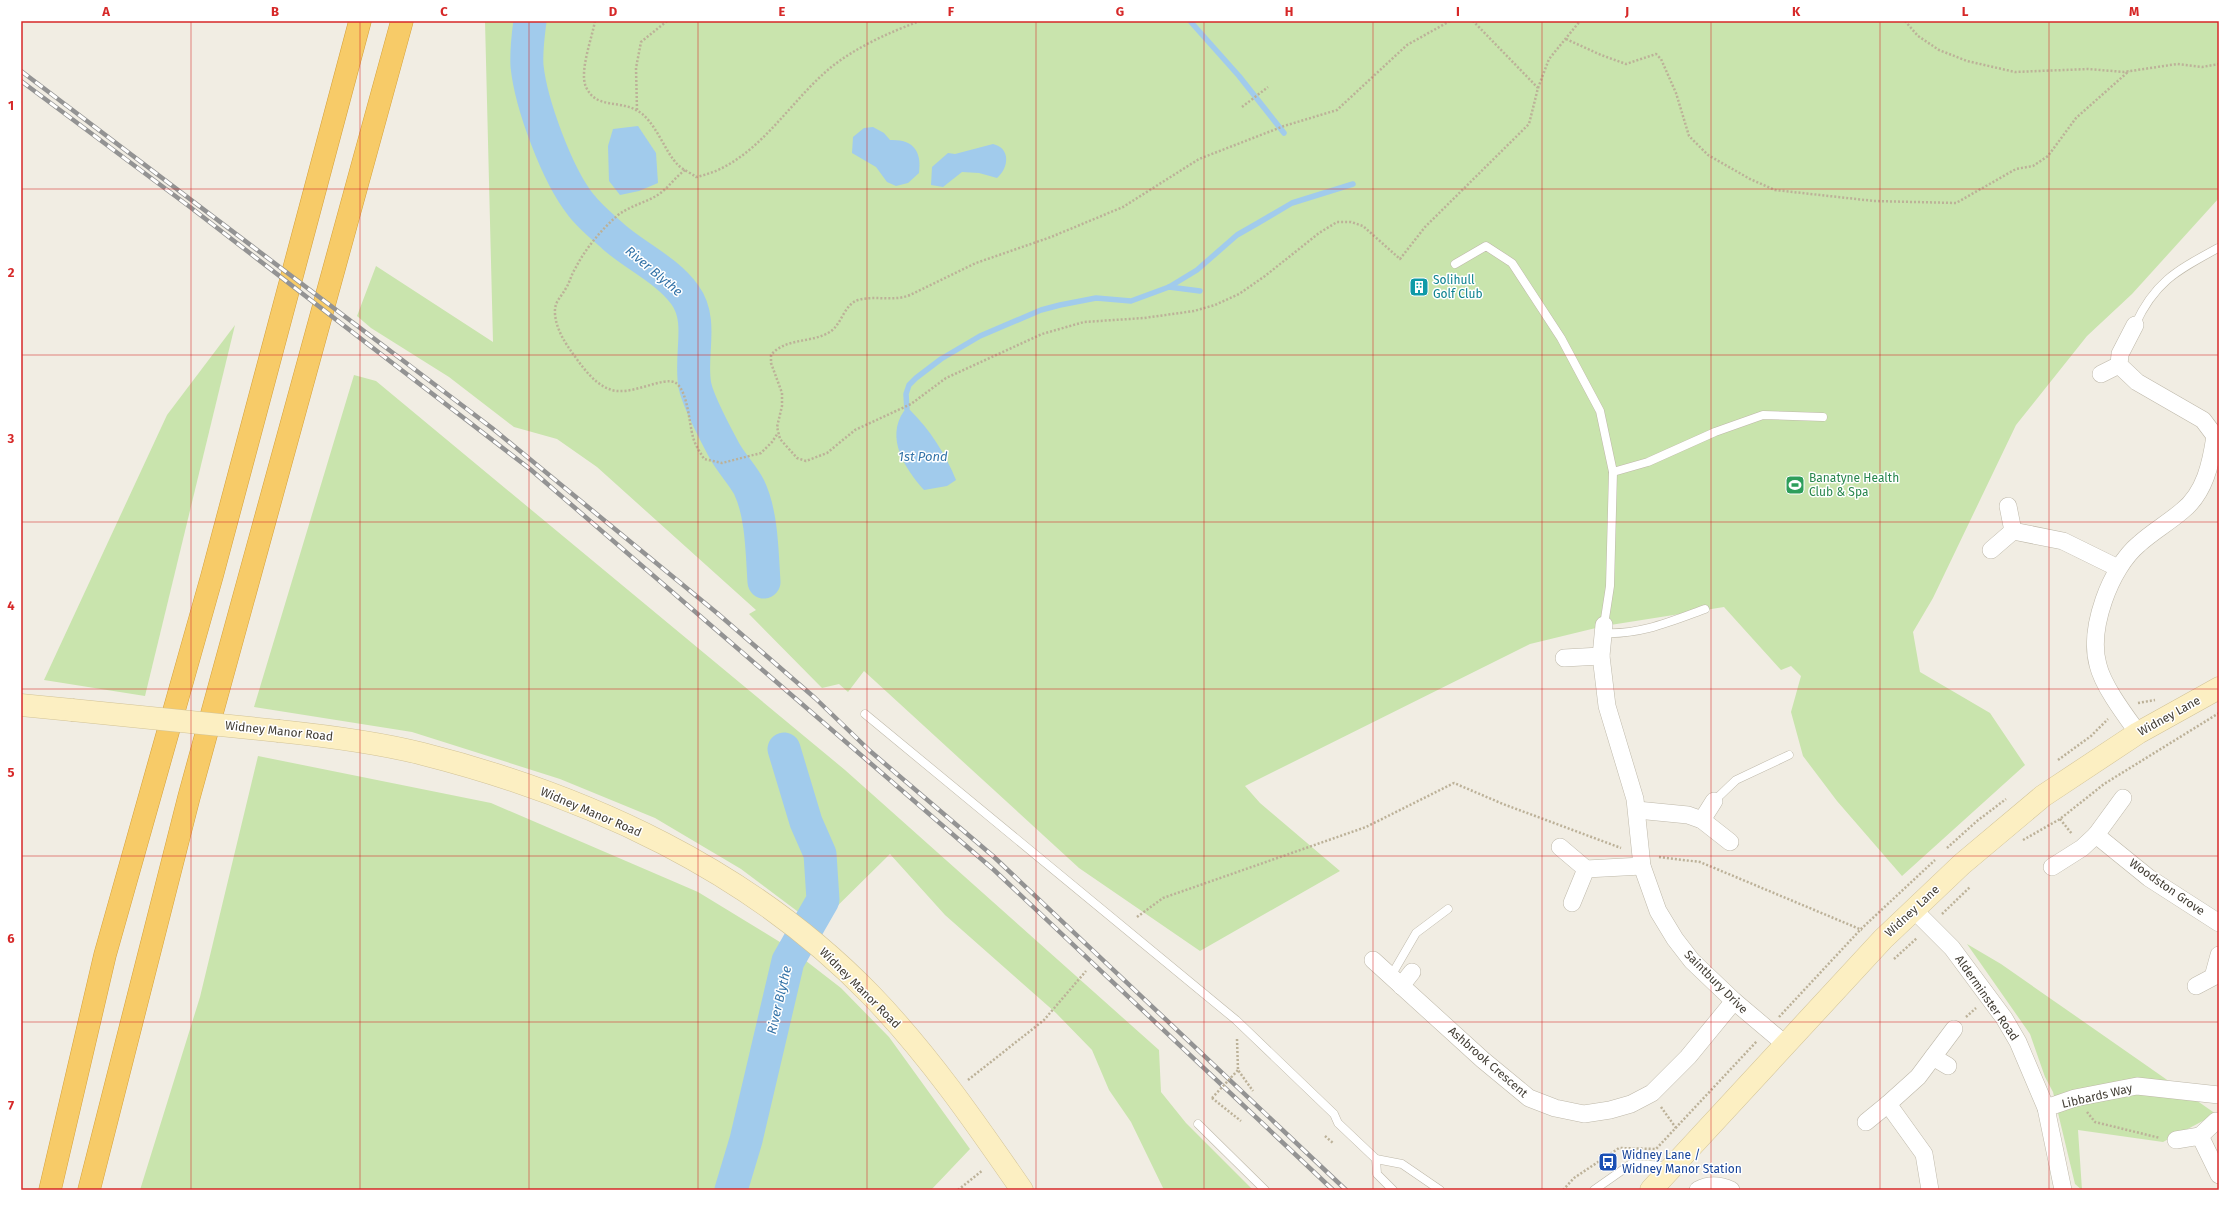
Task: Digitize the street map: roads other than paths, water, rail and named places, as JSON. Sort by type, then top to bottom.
[{"type":"highway","points":[[50,1190],[105,954],[212,576],[360,21]]},
{"type":"highway","points":[[89,1190],[189,797],[402,21]]},
{"type":"street","points":[[2119,365],[2120,354],[2135,325]]},
{"type":"street","points":[[2100,374],[2119,365]]},
{"type":"street","points":[[2119,365],[2137,382],[2203,420],[2217,435],[2211,462],[2202,486],[2184,510],[2138,545],[2118,568],[2104,598],[2096,629],[2098,665],[2117,704],[2138,733]]},
{"type":"street","points":[[2008,506],[2013,531]]},
{"type":"street","points":[[2013,531],[2063,541],[2118,568]]},
{"type":"street","points":[[1991,550],[2013,531]]},
{"type":"street","name":"Saintbury Drive","points":[[1604,629],[1601,656],[1607,706],[1637,810],[1641,860],[1658,911],[1675,939],[1692,961],[1734,1001],[1785,1044]]},
{"type":"street","points":[[1564,658],[1601,656]]},
{"type":"street","name":"Widney Lane","points":[[1651,1190],[1882,939],[1962,864],[2043,796],[2138,733],[2219,688]]},
{"type":"street","name":"Widney Manor Road","points":[[21,705],[345,739],[421,754],[501,776],[555,796],[644,833],[725,877],[797,927],[870,994],[908,1035],[953,1091],[1022,1190]]},
{"type":"street","points":[[2052,867],[2082,848],[2096,834],[2123,798]]},
{"type":"street","points":[[1702,820],[1714,801]]},
{"type":"street","points":[[1637,810],[1688,815],[1702,820],[1730,842]]},
{"type":"street","name":"Woodston Grove","points":[[2096,834],[2149,878],[2219,923]]},
{"type":"street","points":[[1560,847],[1586,869],[1641,860]]},
{"type":"street","points":[[1572,903],[1586,869]]},
{"type":"street","name":"Alderminster Road","points":[[1914,910],[1952,948],[2004,1018],[2018,1042],[2046,1108],[2063,1190]]},
{"type":"street","points":[[2196,986],[2216,980],[2219,955]]},
{"type":"street","name":"Ashbrook Crescent","points":[[1373,960],[1529,1098],[1555,1108],[1584,1114],[1610,1110],[1631,1104],[1652,1093],[1688,1057],[1734,1001]]},
{"type":"street","points":[[1396,981],[1412,972]]},
{"type":"street","points":[[1866,1122],[1918,1078],[1954,1029]]},
{"type":"street","points":[[1933,1058],[1948,1066]]},
{"type":"street","name":"Libbards Way","points":[[2046,1108],[2075,1098],[2137,1086],[2219,1095]]},
{"type":"street","points":[[1888,1104],[1924,1154],[1930,1190]]},
{"type":"street","points":[[2176,1140],[2200,1136],[2216,1121]]},
{"type":"street","points":[[2200,1136],[2219,1175]]},
{"type":"street","points":[[1698,1190],[1708,1186],[1717,1186],[1731,1190]]},
{"type":"lane","points":[[1455,264],[1486,246],[1512,263],[1561,338],[1600,411],[1613,472],[1610,586],[1604,629],[1620,634],[1646,630],[1705,609]]},
{"type":"lane","points":[[2135,325],[2152,294],[2165,281],[2189,264],[2218,248]]},
{"type":"lane","points":[[1613,472],[1648,462],[1715,432],[1763,415],[1823,417]]},
{"type":"lane","points":[[865,714],[1236,1020],[1334,1114],[1338,1123],[1376,1159],[1402,1164],[1440,1190]]},
{"type":"lane","points":[[1714,801],[1736,780],[1789,755]]},
{"type":"lane","points":[[1396,981],[1416,933],[1448,909]]},
{"type":"lane","points":[[1198,1124],[1265,1190]]},
{"type":"lane","points":[[1376,1159],[1377,1174],[1393,1190]]},
{"type":"lane","points":[[1594,1190],[1631,1164],[1672,1166]]},
{"type":"water","points":[[638,126],[656,153],[658,183],[639,191],[620,195],[609,181],[608,146],[613,129]]},
{"type":"water","points":[[873,127],[884,133],[890,140],[905,142],[911,144],[915,148],[919,159],[919,173],[908,183],[896,186],[887,182],[876,167],[852,153],[853,137],[864,128]]},
{"type":"water","points":[[993,144],[999,146],[1003,150],[1006,159],[1004,169],[997,178],[979,173],[962,172],[943,187],[931,185],[932,167],[948,153],[955,154]]},
{"type":"water","name":"1st Pond","points":[[910,410],[942,451],[952,470],[956,480],[947,486],[924,490],[904,463],[897,442],[896,432],[904,411]]},
{"type":"waterway","name":"River Blythe","points":[[530,21],[527,49],[529,82],[546,138],[554,158],[572,192],[593,218],[615,238],[661,271],[678,286],[691,305],[695,327],[695,386],[716,435],[727,455],[749,487],[757,509],[761,533],[764,582]]},
{"type":"waterway","points":[[1190,21],[1239,76],[1284,133]]},
{"type":"waterway","points":[[907,410],[906,394],[909,385],[941,359],[980,336],[1041,310],[1060,305],[1096,298],[1131,301],[1169,287],[1197,270],[1237,235],[1292,203],[1353,184]]},
{"type":"waterway","points":[[1169,287],[1200,291]]},
{"type":"waterway","name":"River Blythe","points":[[731,1190],[746,1140],[788,961],[823,900],[820,854],[806,822],[784,749]]},
{"type":"railway","points":[[21,71],[492,428],[717,613],[815,698],[870,751],[993,856],[1346,1190]]},
{"type":"railway","points":[[21,81],[190,207],[530,469],[994,870],[1333,1190]]},
{"type":"place","name":"Solihull Golf Club","points":[[1419,287]]},
{"type":"place","name":"Banatyne Health Club & Spa","points":[[1795,485]]},
{"type":"place","name":"Widney Lane / Widney Manor Station","points":[[1608,1162]]}]
